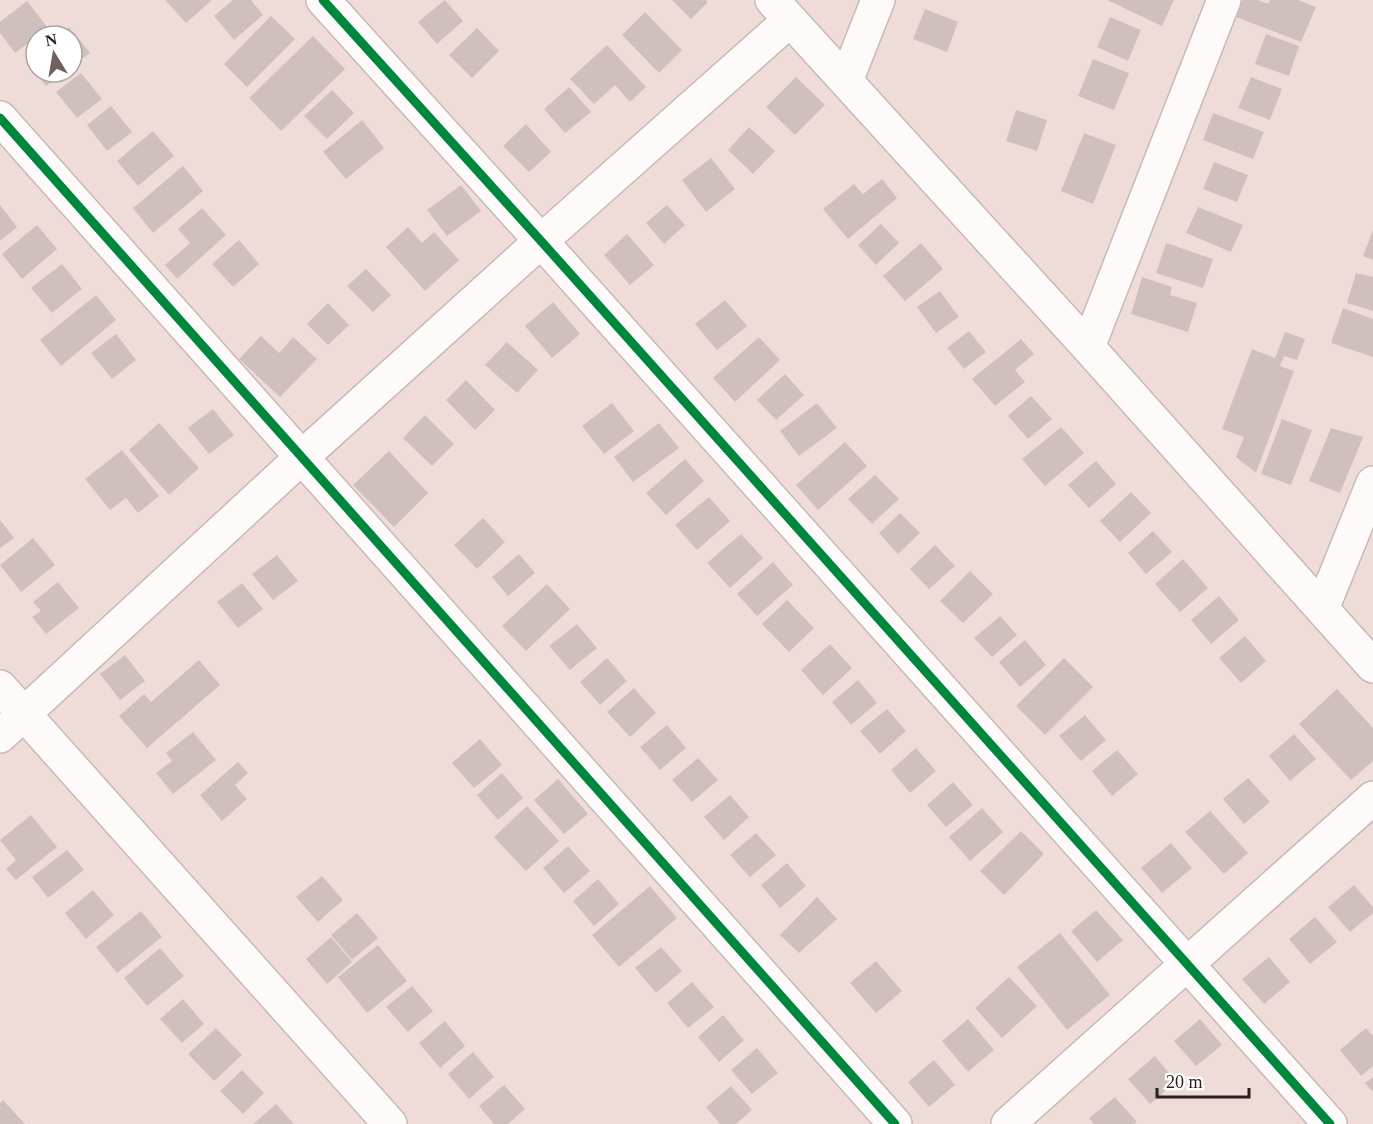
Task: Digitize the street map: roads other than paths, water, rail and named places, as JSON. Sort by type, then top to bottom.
[{"type":"street","points":[[323,0],[1330,1124]]},
{"type":"street","points":[[846,81],[878,0]]},
{"type":"street","points":[[1088,347],[1224,0]]},
{"type":"street","points":[[0,736],[302,457],[541,241],[781,10],[1088,347],[1373,666]]},
{"type":"street","points":[[0,118],[895,1124]]},
{"type":"street","points":[[1322,609],[1373,483]]},
{"type":"street","points":[[0,687],[390,1124]]},
{"type":"street","points":[[1008,1124],[1373,798]]}]
